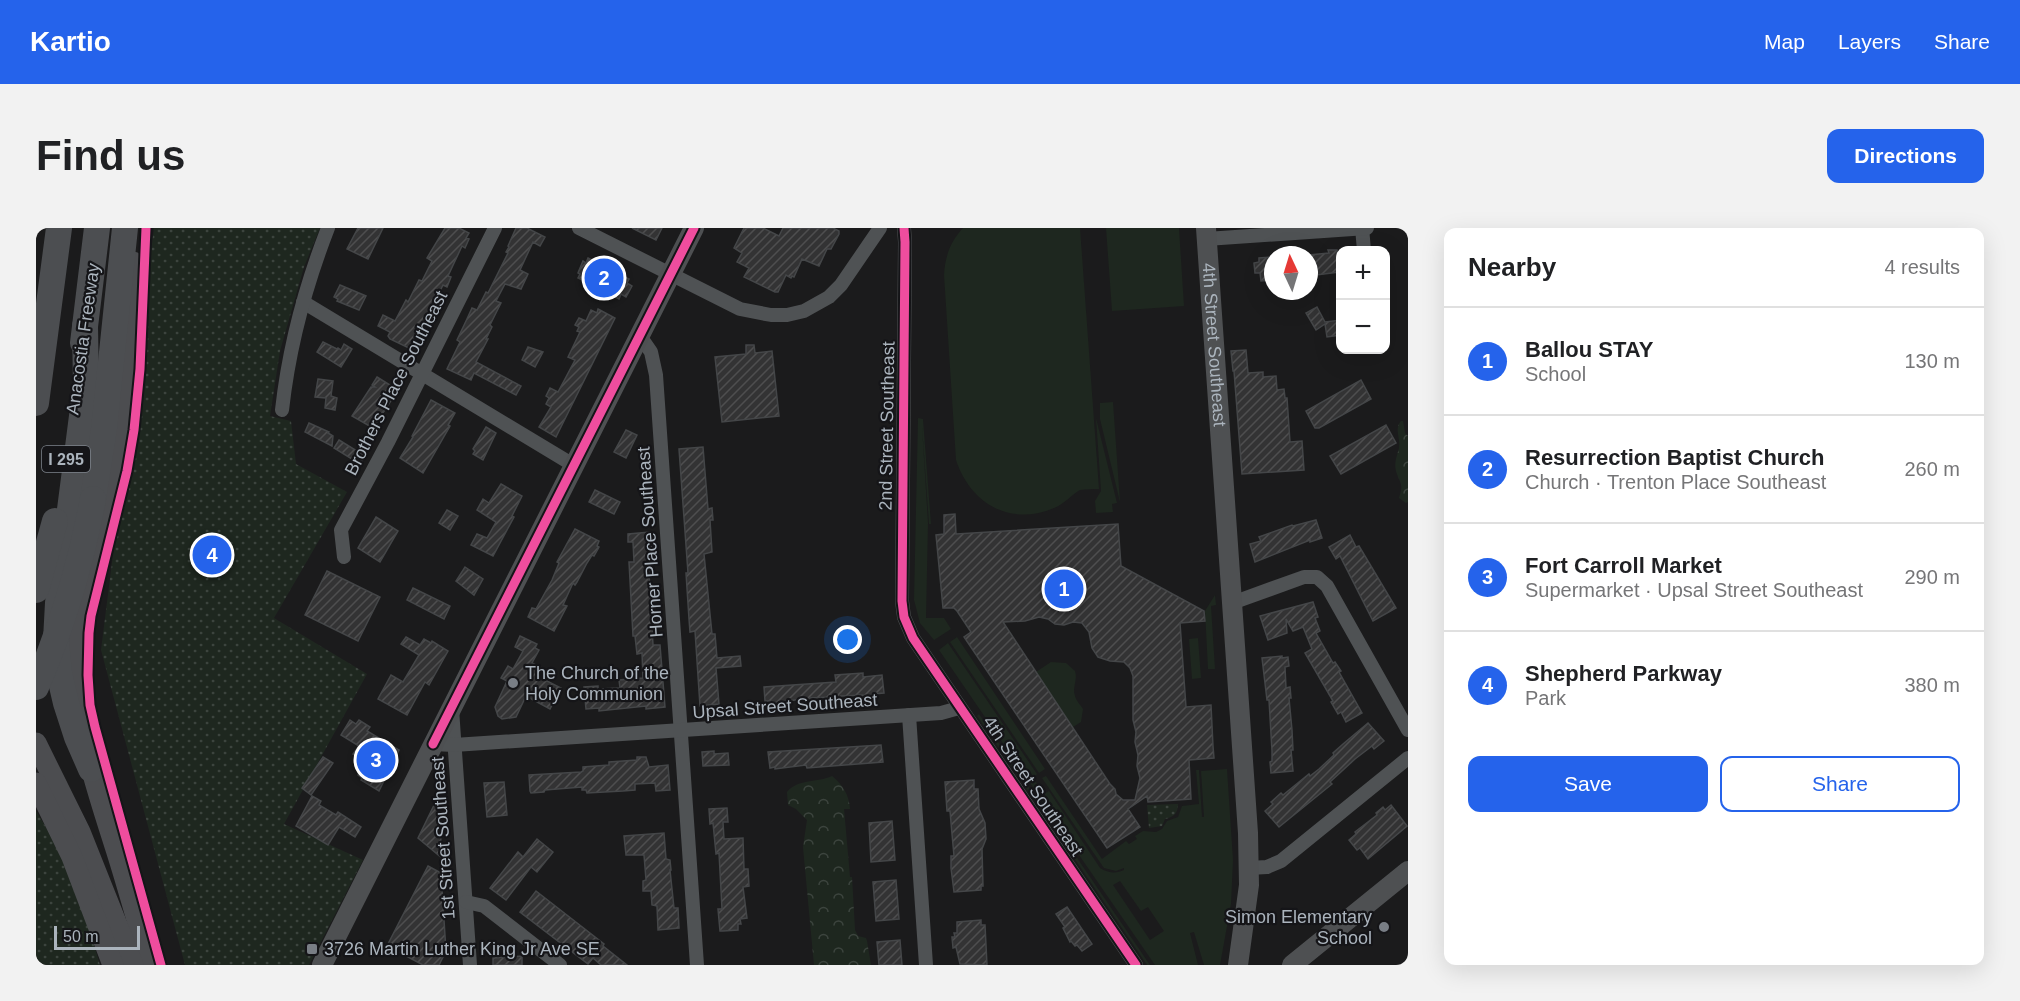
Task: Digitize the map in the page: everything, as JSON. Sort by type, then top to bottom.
[{"type":"highway","points":[[49,228],[51,291]]},
{"type":"highway","name":"Anacostia Freeway","points":[[36,403],[59,228]]},
{"type":"highway","name":"Anacostia Freeway","points":[[36,590],[49,545],[62,483],[97,228]]},
{"type":"highway","points":[[36,687],[51,649],[77,568],[93,499],[104,429],[125,228]]},
{"type":"highway","points":[[85,326],[86,385],[58,603],[56,640],[59,673],[66,703],[91,769]]},
{"type":"main road","points":[[135,228],[126,390],[120,451],[84,600],[77,640],[77,692],[91,769],[150,965]]},
{"type":"main road","points":[[322,965],[694,228]]},
{"type":"main road","name":"4th Street Southeast","points":[[1206,233],[1249,868],[1238,965]]},
{"type":"main road","points":[[36,743],[84,841],[133,965]]},
{"type":"main road","points":[[36,783],[72,857],[113,965]]},
{"type":"main road","points":[[1292,965],[1408,872]]},
{"type":"street","points":[[282,410],[289,355],[303,302],[328,228]]},
{"type":"street","name":"Brothers Place Southeast","points":[[344,557],[341,530],[495,228]]},
{"type":"street","points":[[579,228],[740,309],[760,314],[792,314],[814,306],[833,293],[880,228]]},
{"type":"street","name":"2nd Street Southeast","points":[[904,228],[902,601],[906,623]]},
{"type":"street","points":[[1362,228],[1364,246]]},
{"type":"street","points":[[1206,233],[1367,228]]},
{"type":"street","points":[[303,302],[574,465]]},
{"type":"street","name":"Horner Place Southeast","points":[[640,336],[652,353],[656,375],[696,965]]},
{"type":"street","points":[[1232,603],[1304,577],[1317,577],[1327,586],[1408,730]]},
{"type":"street","name":"4th Street Southeast","points":[[906,623],[913,638],[960,708],[1136,965]]},
{"type":"street","name":"Upsal Street Southeast","points":[[433,744],[454,746],[681,731],[941,713],[960,708]]},
{"type":"street","name":"1st Street Southeast","points":[[452,709],[470,965]]},
{"type":"street","points":[[909,715],[926,965]]},
{"type":"street","points":[[1249,868],[1267,867],[1281,861],[1408,758]]},
{"type":"street","points":[[466,902],[484,906],[560,965]]},
{"type":"green space","points":[[154,228],[320,228],[304,267],[280,351],[270,416],[291,421],[296,464],[347,492],[274,618],[367,674],[284,824],[363,860],[309,965],[185,965],[101,650]]},
{"type":"green space","points":[[963,228],[1080,228],[1099,489],[1080,490],[1057,506],[1038,513],[1022,515],[994,507],[971,488],[956,460],[944,275],[949,250]]},
{"type":"green space","points":[[1106,228],[1179,228],[1184,306],[1112,311]]},
{"type":"green space","points":[[1113,402],[1120,502],[1100,419],[1100,403]]},
{"type":"green space","points":[[918,418],[923,419],[931,524],[929,524],[922,426],[928,523],[926,618],[944,618],[951,629],[934,640],[920,623],[914,600]]},
{"type":"green space","points":[[1096,418],[1117,503],[1112,504],[1113,512],[1096,513],[1095,501],[1101,491]]},
{"type":"green space","points":[[1403,421],[1405,433],[1408,436],[1408,502],[1406,503],[1399,498],[1401,486],[1395,468],[1399,448],[1398,427]]},
{"type":"green space","points":[[1215,595],[1216,605],[1211,606],[1215,669],[1208,669],[1205,611]]},
{"type":"green space","points":[[957,637],[1045,769],[1039,773],[950,642]]},
{"type":"green space","points":[[1198,638],[1201,678],[1192,679],[1189,639]]},
{"type":"green space","points":[[948,643],[1037,774],[1033,778],[1041,790],[1037,793],[939,650]]},
{"type":"green space","points":[[1051,662],[1066,663],[1075,671],[1074,693],[1083,709],[1081,722],[1073,727],[1036,672]]},
{"type":"green space","points":[[979,714],[1150,965],[1147,965],[977,716]]},
{"type":"green space","points":[[1227,769],[1233,860],[1231,904],[1220,965],[1204,965],[1194,932],[1190,933],[1198,965],[1155,965],[1039,797],[1049,791],[1100,868],[1115,872],[1124,870],[1124,868],[1116,871],[1104,868],[1042,778],[1046,776],[1102,859],[1126,841],[1129,844],[1137,839],[1135,836],[1143,831],[1156,832],[1162,829],[1167,821],[1178,817],[1182,806],[1199,804],[1196,770],[1199,770],[1202,817],[1204,817],[1201,771]],"holes":[[[1120,881],[1141,911],[1148,907],[1164,931],[1150,940],[1113,885]]]},
{"type":"green space","points":[[832,776],[845,791],[848,799],[850,809],[844,809],[850,877],[852,877],[855,930],[858,936],[866,938],[871,965],[814,965],[803,847],[807,820],[796,809],[788,805],[787,792],[797,785]]},
{"type":"green space","points":[[1178,804],[1175,814],[1165,819],[1162,826],[1149,828],[1147,805]]},
{"type":"green space","points":[[36,811],[70,866],[100,965],[36,965]]},
{"type":"building","points":[[358,228],[383,228],[368,259],[347,249]]},
{"type":"building","points":[[445,228],[459,228],[469,233],[466,238],[469,239],[465,248],[462,246],[448,276],[451,277],[447,287],[443,285],[411,349],[390,339],[388,336],[390,332],[378,326],[383,315],[395,321],[406,300],[408,302],[432,261],[427,258]]},
{"type":"building","points":[[516,228],[527,228],[545,237],[540,246],[533,242],[520,270],[528,274],[521,289],[505,284],[496,301],[501,303],[490,325],[492,327],[486,339],[488,339],[476,362],[521,386],[516,395],[474,373],[471,380],[447,369],[472,308],[477,310],[486,292],[488,293],[508,253],[506,252]]},
{"type":"building","points":[[632,228],[662,228],[656,240]]},
{"type":"building","points":[[744,228],[763,228],[779,236],[783,228],[833,228],[839,231],[839,234],[831,249],[827,249],[819,266],[802,259],[794,277],[786,275],[778,292],[775,292],[744,277],[749,268],[737,262],[742,253],[734,248]]},
{"type":"building","points":[[1328,250],[1336,250],[1336,272],[1318,275],[1318,254],[1329,253]]},
{"type":"building","points":[[588,258],[629,279],[627,283],[632,286],[626,297],[621,294],[619,299],[578,278],[583,261],[586,263]]},
{"type":"building","points":[[1259,258],[1264,258],[1264,281],[1261,281],[1260,273],[1255,273],[1254,263],[1259,262]]},
{"type":"building","points":[[340,285],[366,296],[359,310],[337,301],[338,299],[334,297]]},
{"type":"building","points":[[1317,307],[1325,322],[1336,321],[1336,336],[1327,337],[1325,324],[1316,330],[1306,313]]},
{"type":"building","points":[[598,309],[615,318],[556,437],[539,427],[551,407],[546,404],[549,398],[546,396],[550,388],[558,392],[575,360],[568,357],[580,332],[577,331],[579,327],[575,325],[579,318],[586,321],[591,310],[597,313]]},
{"type":"building","points":[[323,342],[341,350],[344,344],[352,349],[341,367],[317,352]]},
{"type":"building","points":[[746,345],[754,345],[755,353],[772,351],[779,416],[722,422],[715,357],[746,354]]},
{"type":"building","points":[[528,347],[543,352],[535,367],[522,360]]},
{"type":"building","points":[[1246,350],[1248,373],[1263,372],[1263,377],[1276,376],[1277,390],[1284,389],[1285,398],[1287,398],[1290,442],[1302,441],[1304,470],[1242,474],[1231,351]]},
{"type":"building","points":[[377,377],[398,390],[373,428],[352,416],[371,387],[375,387],[372,385]]},
{"type":"building","points":[[318,379],[333,381],[331,396],[337,398],[335,410],[325,408],[326,398],[315,397]]},
{"type":"building","points":[[1361,380],[1371,399],[1319,428],[1315,428],[1306,411]]},
{"type":"building","points":[[431,400],[455,413],[423,473],[400,458]]},
{"type":"building","points":[[309,423],[333,436],[332,446],[305,432]]},
{"type":"building","points":[[1386,425],[1396,443],[1341,474],[1330,456]]},
{"type":"building","points":[[486,427],[496,433],[483,460],[473,454],[475,451],[473,449]]},
{"type":"building","points":[[626,430],[637,435],[626,458],[614,452]]},
{"type":"building","points":[[339,440],[365,456],[360,464],[334,448]]},
{"type":"building","points":[[703,447],[708,509],[712,508],[713,520],[710,520],[712,552],[704,554],[712,634],[715,634],[717,658],[740,656],[741,666],[716,668],[719,704],[700,706],[695,631],[690,632],[679,449]]},
{"type":"building","points":[[501,484],[522,496],[512,516],[514,517],[493,556],[471,545],[477,534],[487,538],[496,522],[477,510],[483,499],[489,503]]},
{"type":"building","points":[[595,490],[620,502],[614,514],[589,502]]},
{"type":"building","points":[[447,510],[458,516],[450,530],[439,523]]},
{"type":"building","points":[[955,514],[956,534],[1118,524],[1121,566],[1204,611],[1205,621],[1180,623],[1186,707],[1211,705],[1214,758],[1189,760],[1191,799],[1148,802],[1147,796],[1128,809],[1140,827],[1107,848],[964,637],[971,632],[957,611],[954,608],[943,608],[936,535],[944,534],[944,515]],"holes":[[[1039,617],[1055,624],[1082,623],[1089,632],[1092,648],[1098,657],[1124,662],[1130,668],[1133,676],[1133,720],[1140,778],[1135,800],[1123,800],[1116,794],[1115,789],[1003,622],[1025,621]]]},
{"type":"building","points":[[376,517],[398,531],[380,562],[358,548]]},
{"type":"building","points":[[1316,520],[1322,538],[1310,542],[1310,540],[1255,562],[1250,544],[1261,541],[1259,537],[1292,525]]},
{"type":"building","points":[[575,529],[599,541],[597,546],[599,547],[575,585],[573,583],[563,605],[567,606],[554,631],[528,617],[532,608],[536,609],[552,580],[559,563],[557,562]]},
{"type":"building","points":[[650,532],[652,555],[648,555],[653,645],[660,645],[665,707],[646,709],[646,706],[599,711],[599,708],[586,709],[584,687],[620,688],[619,680],[643,678],[642,653],[637,654],[635,636],[633,636],[629,562],[634,562],[633,542],[628,542],[628,534]]},
{"type":"building","points":[[1350,535],[1396,608],[1373,621],[1340,556],[1336,559],[1329,547]]},
{"type":"building","points":[[465,567],[483,579],[474,595],[456,581]]},
{"type":"building","points":[[327,571],[380,597],[358,641],[305,615]]},
{"type":"building","points":[[413,588],[450,606],[444,619],[407,600]]},
{"type":"building","points":[[1313,602],[1318,617],[1315,618],[1320,631],[1316,633],[1333,663],[1335,662],[1341,671],[1339,672],[1362,713],[1346,722],[1341,712],[1338,714],[1305,653],[1312,649],[1303,627],[1293,631],[1286,619],[1287,633],[1268,640],[1260,616]]},
{"type":"building","points":[[520,636],[537,644],[535,648],[539,650],[532,663],[544,669],[539,677],[561,688],[550,709],[526,696],[516,717],[502,719],[498,716],[495,707],[507,681],[501,678],[508,666],[513,669],[523,651],[515,647]]},
{"type":"building","points":[[406,637],[420,645],[424,639],[431,643],[432,641],[448,651],[429,685],[425,682],[407,715],[378,699],[391,675],[403,682],[419,655],[401,644]]},
{"type":"building","points":[[1282,656],[1282,658],[1288,657],[1289,666],[1285,667],[1286,688],[1290,687],[1291,698],[1289,698],[1293,771],[1271,773],[1269,700],[1267,700],[1262,658]]},
{"type":"building","points":[[863,673],[863,677],[882,675],[884,693],[863,698],[863,695],[841,696],[842,699],[810,698],[810,701],[801,702],[801,699],[771,704],[770,701],[765,701],[764,687],[836,682],[835,675]]},
{"type":"building","points":[[350,720],[356,724],[359,720],[370,727],[367,731],[399,750],[379,791],[361,780],[362,778],[358,775],[365,762],[353,754],[359,746],[341,735]]},
{"type":"building","points":[[1368,723],[1384,741],[1374,749],[1372,746],[1355,759],[1330,782],[1332,784],[1279,827],[1265,811],[1273,804],[1271,802],[1319,769],[1334,755],[1333,753]]},
{"type":"building","points":[[881,745],[883,762],[807,768],[806,765],[770,768],[768,752]]},
{"type":"building","points":[[714,751],[714,754],[728,753],[729,765],[703,766],[702,752]]},
{"type":"building","points":[[323,757],[333,763],[311,795],[302,788]]},
{"type":"building","points":[[637,757],[646,757],[649,767],[668,765],[670,790],[656,791],[655,783],[635,784],[635,790],[623,791],[587,793],[586,790],[582,790],[582,787],[531,793],[530,791],[529,775],[581,772],[583,767],[637,760]]},
{"type":"building","points":[[974,780],[974,789],[978,789],[979,809],[985,823],[986,839],[982,849],[983,886],[981,890],[954,892],[951,856],[954,856],[945,782]]},
{"type":"building","points":[[504,782],[507,815],[487,817],[484,783]]},
{"type":"building","points":[[312,796],[321,801],[319,805],[336,815],[338,812],[361,827],[355,837],[339,827],[328,845],[296,826]]},
{"type":"building","points":[[438,797],[442,858],[418,838]]},
{"type":"building","points":[[1391,805],[1407,826],[1368,859],[1360,848],[1357,850],[1349,840],[1383,807],[1385,810]]},
{"type":"building","points":[[727,808],[728,822],[723,822],[724,839],[743,838],[744,869],[748,869],[749,886],[743,887],[747,918],[740,919],[741,924],[738,924],[738,930],[720,931],[718,909],[722,909],[719,853],[716,854],[713,823],[710,824],[709,809]]},
{"type":"building","points":[[892,821],[895,860],[871,862],[869,823]]},
{"type":"building","points":[[664,833],[666,859],[670,860],[674,908],[678,908],[679,928],[658,930],[657,906],[652,905],[651,891],[643,891],[643,881],[646,880],[644,855],[626,855],[624,836]]},
{"type":"building","points":[[537,839],[553,852],[537,872],[531,867],[506,900],[490,888],[518,852],[523,857]]},
{"type":"building","points":[[428,866],[441,873],[446,951],[439,965],[423,965],[387,946]]},
{"type":"building","points":[[896,880],[899,919],[876,921],[873,882]]},
{"type":"building","points":[[536,891],[627,965],[601,965],[593,958],[588,964],[520,912]]},
{"type":"building","points":[[1067,907],[1092,944],[1082,951],[1070,942],[1063,928],[1065,927],[1056,914]]},
{"type":"building","points":[[981,920],[981,925],[985,925],[987,965],[960,964],[956,947],[953,948],[952,937],[955,937],[954,933],[957,933],[957,922]]},
{"type":"building","points":[[900,940],[902,965],[879,965],[877,942]]},
{"type":"building","points":[[522,956],[522,965],[493,965],[493,958]]},
{"type":"cycle path","points":[[146,228],[140,369],[134,430],[127,471],[91,616],[88,675],[90,705],[95,727],[161,965]]},
{"type":"cycle path","points":[[433,744],[694,228]]},
{"type":"cycle path","points":[[904,228],[902,601],[904,617],[913,638],[1136,965]]},
{"type":"place","name":"Resurrection Baptist Church","points":[[604,278]]},
{"type":"place","name":"Shepherd Parkway","points":[[212,555]]},
{"type":"place","name":"Ballou STAY","points":[[1064,589]]},
{"type":"place","name":"The Church of the Holy Communion","points":[[513,683]]},
{"type":"place","name":"Fort Carroll Market","points":[[376,760]]},
{"type":"place","name":"Simon Elementary School","points":[[1384,927]]},
{"type":"place","name":"3726 Martin Luther King Jr Ave SE","points":[[312,949]]}]
